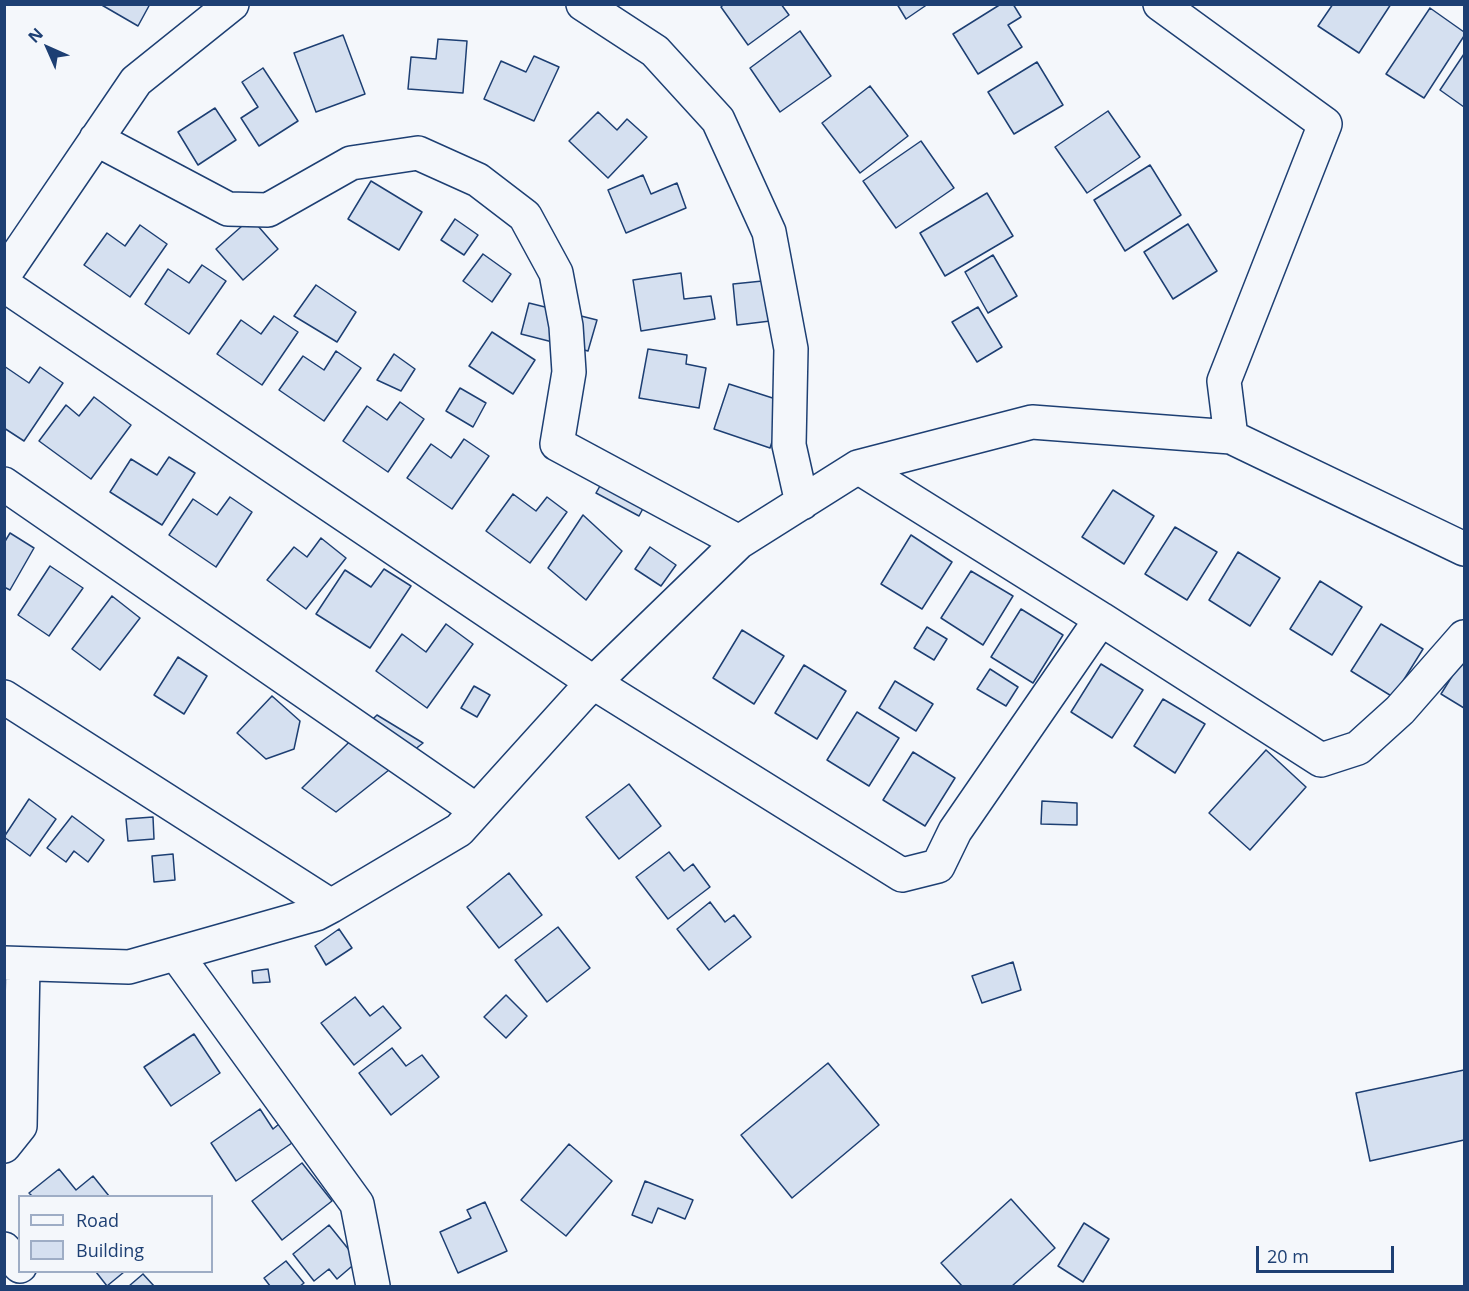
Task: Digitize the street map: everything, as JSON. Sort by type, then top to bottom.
[{"type":"street","points":[[4,275],[136,81],[232,4]]},
{"type":"street","points":[[583,4],[655,51],[718,120],[769,232],[791,349],[789,444],[802,503]]},
{"type":"street","points":[[1160,4],[1324,123],[1224,381],[1231,437]]},
{"type":"street","points":[[96,139],[228,210],[268,210],[351,163],[418,153],[478,180],[525,216],[556,273],[566,326],[569,372],[557,444],[739,542]]},
{"type":"street","points":[[4,285],[594,683],[902,875],[938,866],[956,831],[1101,619]]},
{"type":"street","points":[[4,1146],[20,1126],[14,963],[129,967],[316,914],[331,906],[459,830],[594,683],[739,542],[858,467],[1032,422],[1231,437],[1464,549]]},
{"type":"street","points":[[858,467],[1321,760],[1358,748],[1400,710],[1464,637]]},
{"type":"street","points":[[4,484],[476,810]]},
{"type":"street","points":[[4,697],[331,906]]},
{"type":"street","points":[[176,954],[357,1204],[373,1287]]},
{"type":"street","points":[[4,1249],[18,1264]]},
{"type":"street","points":[[25,1273],[36,1287]]},
{"type":"building","points":[[100,4],[150,4],[138,26]]},
{"type":"building","points":[[724,4],[781,4],[789,15],[748,45],[721,7]]},
{"type":"building","points":[[897,4],[928,4],[906,19]]},
{"type":"building","points":[[1001,4],[1013,4],[1021,17],[1008,25],[1022,47],[978,74],[953,34]]},
{"type":"building","points":[[1333,4],[1391,4],[1359,53],[1318,26]]},
{"type":"building","points":[[1430,8],[1464,32],[1464,36],[1424,98],[1386,74]]},
{"type":"building","points":[[800,31],[831,76],[780,112],[750,68]]},
{"type":"building","points":[[343,35],[365,94],[316,112],[294,53]]},
{"type":"building","points":[[438,39],[467,41],[463,93],[408,89],[411,57],[436,59]]},
{"type":"building","points":[[1464,54],[1464,107],[1440,90]]},
{"type":"building","points":[[534,56],[559,67],[534,121],[484,99],[501,61],[526,72]]},
{"type":"building","points":[[1037,62],[1063,105],[1014,134],[988,92]]},
{"type":"building","points":[[263,68],[298,121],[259,146],[241,118],[258,107],[242,82]]},
{"type":"building","points":[[870,86],[908,136],[860,173],[822,123]]},
{"type":"building","points":[[215,108],[236,140],[198,165],[178,132]]},
{"type":"building","points":[[1108,111],[1140,157],[1087,193],[1055,147]]},
{"type":"building","points":[[598,112],[617,130],[627,119],[647,137],[608,178],[569,141]]},
{"type":"building","points":[[921,141],[954,188],[896,228],[863,181]]},
{"type":"building","points":[[1150,165],[1181,215],[1125,251],[1094,200]]},
{"type":"building","points":[[643,175],[651,194],[677,183],[686,208],[626,233],[608,190]]},
{"type":"building","points":[[371,181],[422,212],[399,250],[348,219]]},
{"type":"building","points":[[987,193],[1013,236],[945,276],[920,233]]},
{"type":"building","points":[[251,218],[278,249],[243,280],[216,249]]},
{"type":"building","points":[[455,219],[478,235],[464,255],[441,240]]},
{"type":"building","points":[[1188,224],[1217,271],[1173,299],[1144,252]]},
{"type":"building","points":[[140,225],[167,244],[130,297],[84,265],[107,233],[125,246]]},
{"type":"building","points":[[483,254],[511,274],[492,302],[463,281]]},
{"type":"building","points":[[993,255],[1017,296],[988,313],[965,272]]},
{"type":"building","points":[[202,265],[226,281],[189,334],[145,304],[168,269],[189,283]]},
{"type":"building","points":[[681,273],[684,299],[711,296],[715,319],[641,331],[633,280]]},
{"type":"building","points":[[782,279],[787,319],[737,325],[733,284]]},
{"type":"building","points":[[316,285],[356,312],[337,342],[294,316]]},
{"type":"building","points":[[529,303],[597,320],[588,351],[521,334]]},
{"type":"building","points":[[978,307],[1002,347],[977,362],[952,322]]},
{"type":"building","points":[[274,316],[298,332],[262,385],[217,354],[241,320],[261,334]]},
{"type":"building","points":[[492,332],[535,360],[513,394],[469,366]]},
{"type":"building","points":[[648,349],[687,355],[686,364],[706,368],[699,408],[639,398]]},
{"type":"building","points":[[336,351],[361,368],[324,421],[279,390],[303,356],[324,370]]},
{"type":"building","points":[[394,354],[415,369],[401,391],[377,380]]},
{"type":"building","points":[[4,366],[29,383],[40,367],[63,383],[24,441],[4,428]]},
{"type":"building","points":[[729,384],[785,402],[770,448],[714,429]]},
{"type":"building","points":[[460,388],[486,403],[473,427],[446,411]]},
{"type":"building","points":[[94,397],[131,425],[91,479],[39,441],[66,405],[79,416]]},
{"type":"building","points":[[400,402],[424,419],[388,472],[343,441],[367,406],[387,420]]},
{"type":"building","points":[[464,439],[489,456],[452,509],[407,478],[431,444],[451,458]]},
{"type":"building","points":[[169,457],[195,473],[162,525],[110,492],[131,459],[157,475]]},
{"type":"building","points":[[605,477],[647,501],[639,516],[596,493]]},
{"type":"building","points":[[1113,490],[1154,516],[1124,564],[1082,537]]},
{"type":"building","points":[[513,494],[536,511],[547,497],[567,512],[530,563],[486,531]]},
{"type":"building","points":[[230,497],[252,512],[216,567],[169,535],[193,499],[217,515]]},
{"type":"building","points":[[583,515],[622,551],[586,600],[548,568]]},
{"type":"building","points":[[1175,527],[1217,552],[1187,600],[1145,574]]},
{"type":"building","points":[[10,533],[34,548],[10,590],[4,587],[4,543]]},
{"type":"building","points":[[911,535],[952,562],[922,609],[881,584]]},
{"type":"building","points":[[321,538],[346,558],[306,609],[267,580],[294,547],[307,557]]},
{"type":"building","points":[[650,547],[676,565],[661,586],[635,569]]},
{"type":"building","points":[[1238,552],[1280,578],[1250,626],[1209,600]]},
{"type":"building","points":[[50,566],[83,588],[49,636],[18,615]]},
{"type":"building","points":[[384,569],[411,586],[370,648],[316,614],[345,570],[371,587]]},
{"type":"building","points":[[971,571],[1013,596],[983,645],[941,618]]},
{"type":"building","points":[[1320,581],[1362,607],[1332,655],[1290,629]]},
{"type":"building","points":[[112,596],[140,618],[100,670],[72,649]]},
{"type":"building","points":[[1021,609],[1063,635],[1033,683],[991,657]]},
{"type":"building","points":[[446,624],[473,644],[427,708],[376,671],[402,634],[426,652]]},
{"type":"building","points":[[1381,624],[1423,649],[1393,697],[1351,671]]},
{"type":"building","points":[[927,627],[947,639],[934,660],[914,648]]},
{"type":"building","points":[[742,630],[784,656],[754,704],[713,678]]},
{"type":"building","points":[[178,657],[207,676],[184,714],[154,695]]},
{"type":"building","points":[[1464,657],[1464,708],[1441,694]]},
{"type":"building","points":[[1101,664],[1143,690],[1112,738],[1071,712]]},
{"type":"building","points":[[804,665],[846,691],[817,739],[775,713]]},
{"type":"building","points":[[990,669],[1018,687],[1006,706],[977,689]]},
{"type":"building","points":[[895,681],[933,704],[916,731],[879,708]]},
{"type":"building","points":[[474,686],[490,695],[477,717],[461,708]]},
{"type":"building","points":[[272,696],[300,721],[294,749],[266,759],[237,733]]},
{"type":"building","points":[[1163,699],[1205,724],[1175,773],[1134,746]]},
{"type":"building","points":[[857,712],[899,738],[869,786],[827,760]]},
{"type":"building","points":[[377,715],[423,743],[336,812],[302,788]]},
{"type":"building","points":[[1266,750],[1306,787],[1250,850],[1209,813]]},
{"type":"building","points":[[913,752],[955,778],[925,826],[883,800]]},
{"type":"building","points":[[629,784],[661,826],[619,859],[586,817]]},
{"type":"building","points":[[29,799],[56,819],[30,856],[4,837]]},
{"type":"building","points":[[1042,801],[1077,803],[1077,825],[1041,824]]},
{"type":"building","points":[[72,816],[104,840],[88,862],[74,851],[66,862],[47,848]]},
{"type":"building","points":[[153,817],[154,839],[128,841],[126,819]]},
{"type":"building","points":[[669,852],[684,871],[693,864],[710,887],[668,919],[636,877]]},
{"type":"building","points":[[173,854],[175,880],[154,882],[152,856]]},
{"type":"building","points":[[509,873],[542,915],[499,948],[467,907]]},
{"type":"building","points":[[710,902],[725,922],[734,915],[751,937],[709,970],[677,929]]},
{"type":"building","points":[[558,927],[590,968],[547,1002],[515,960]]},
{"type":"building","points":[[339,929],[352,948],[326,965],[315,946]]},
{"type":"building","points":[[1013,962],[1021,990],[982,1003],[972,976]]},
{"type":"building","points":[[268,969],[270,982],[253,983],[252,971]]},
{"type":"building","points":[[506,995],[527,1016],[506,1038],[484,1017]]},
{"type":"building","points":[[355,997],[370,1016],[383,1006],[401,1028],[354,1065],[321,1023]]},
{"type":"building","points":[[194,1034],[220,1073],[171,1106],[144,1067]]},
{"type":"building","points":[[392,1048],[406,1066],[422,1055],[439,1077],[391,1115],[359,1073]]},
{"type":"building","points":[[828,1063],[879,1125],[792,1198],[741,1135]]},
{"type":"building","points":[[1464,1070],[1464,1140],[1370,1161],[1356,1093]]},
{"type":"building","points":[[260,1109],[273,1129],[279,1124],[292,1143],[236,1181],[211,1143]]},
{"type":"building","points":[[569,1144],[612,1181],[566,1236],[521,1200]]},
{"type":"building","points":[[302,1163],[332,1201],[282,1240],[252,1201]]},
{"type":"building","points":[[59,1169],[76,1190],[93,1176],[108,1195],[31,1195],[29,1193]]},
{"type":"building","points":[[645,1181],[693,1200],[685,1219],[658,1208],[652,1223],[632,1215]]},
{"type":"building","points":[[1011,1199],[1055,1248],[1012,1286],[962,1286],[941,1263]]},
{"type":"building","points":[[485,1202],[507,1251],[458,1273],[440,1232],[471,1218],[467,1210]]},
{"type":"building","points":[[1084,1223],[1109,1239],[1083,1282],[1058,1266]]},
{"type":"building","points":[[329,1225],[358,1261],[337,1279],[329,1269],[314,1281],[293,1254]]},
{"type":"building","points":[[286,1261],[304,1283],[300,1286],[270,1286],[264,1278]]},
{"type":"building","points":[[97,1273],[123,1273],[107,1286]]},
{"type":"building","points":[[143,1274],[154,1286],[129,1286]]}]
